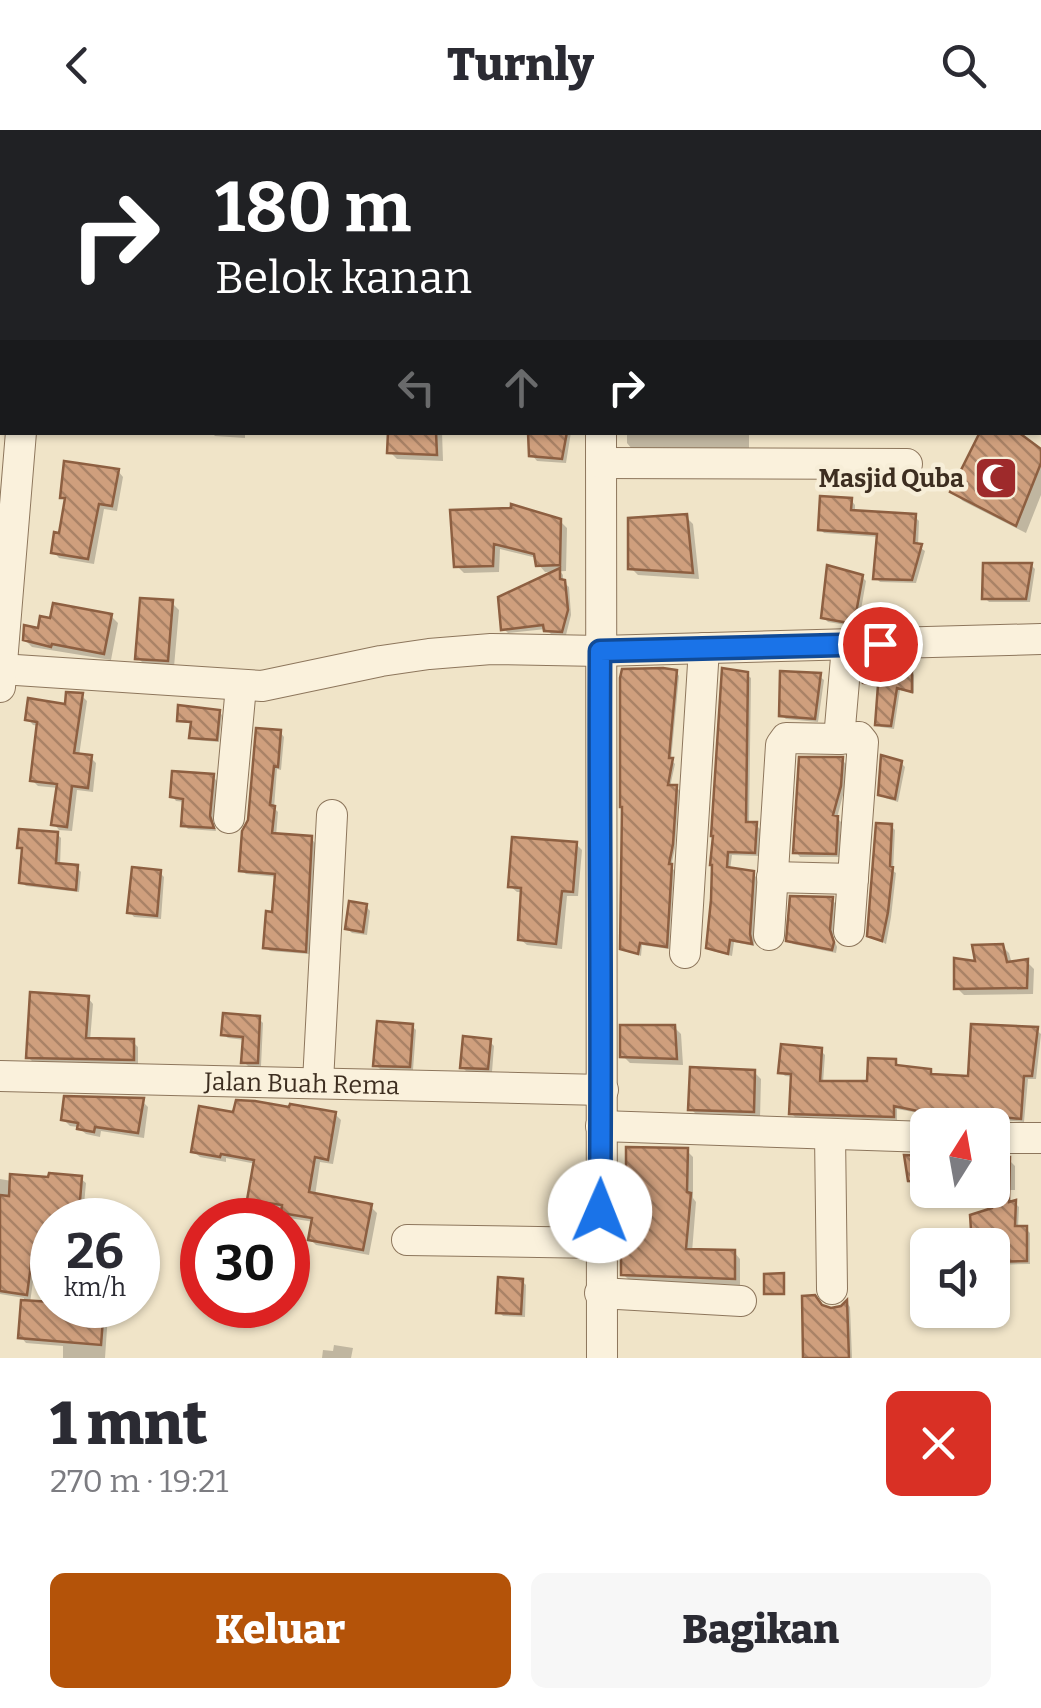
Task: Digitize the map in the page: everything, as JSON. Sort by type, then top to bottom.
[{"type":"street","points":[[21,435],[0,676],[150,678],[262,686],[381,661],[491,649],[600,651],[1041,639]]},
{"type":"street","points":[[602,1358],[601,448],[907,464]]},
{"type":"street","points":[[839,738],[847,646]]},
{"type":"street","points":[[685,953],[704,648]]},
{"type":"street","points":[[229,818],[241,686]]},
{"type":"street","points":[[768,935],[782,741],[786,738],[858,737],[863,742],[849,931]]},
{"type":"street","points":[[318,1082],[332,816]]},
{"type":"street","points":[[772,877],[853,879]]},
{"type":"street","name":"Jalan Buah Rema","points":[[0,1076],[603,1090]]},
{"type":"street","points":[[601,1126],[910,1136]]},
{"type":"street","points":[[830,1134],[832,1289]]},
{"type":"street","points":[[1010,1138],[1041,1138]]},
{"type":"street","points":[[406,1240],[600,1243]]},
{"type":"street","points":[[600,1293],[741,1301]]},
{"type":"building","points":[[388,435],[436,435],[437,455],[387,453]]},
{"type":"building","points":[[528,435],[566,435],[562,459],[529,456]]},
{"type":"building","name":"Masjid Quba","points":[[978,435],[1022,435],[1041,449],[1041,463],[1016,526],[950,492]]},
{"type":"building","points":[[64,461],[119,469],[112,506],[99,504],[88,559],[51,553],[65,498],[60,498]]},
{"type":"building","points":[[820,496],[852,498],[851,510],[916,514],[914,543],[922,544],[912,580],[873,579],[877,534],[818,530]]},
{"type":"building","points":[[511,504],[561,519],[560,565],[536,566],[534,554],[494,544],[493,566],[454,567],[450,510],[511,508]]},
{"type":"building","points":[[687,514],[693,573],[628,569],[628,518]]},
{"type":"building","points":[[983,563],[1032,563],[1026,599],[982,599]]},
{"type":"building","points":[[827,565],[863,575],[854,624],[821,618]]},
{"type":"building","points":[[560,568],[568,610],[562,632],[544,631],[543,625],[501,630],[498,597]]},
{"type":"building","points":[[140,598],[173,600],[168,661],[135,659]]},
{"type":"building","points":[[53,603],[112,614],[104,654],[23,640],[24,625],[38,628],[40,616],[50,618]]},
{"type":"building","points":[[722,668],[748,672],[746,822],[757,822],[755,853],[728,852],[727,867],[754,871],[752,944],[730,940],[728,954],[706,948]]},
{"type":"building","points":[[622,669],[677,670],[668,785],[677,785],[669,864],[667,947],[640,943],[638,954],[620,949],[620,678]]},
{"type":"building","points":[[912,669],[912,692],[897,688],[891,726],[875,725],[878,685],[863,683],[864,671]]},
{"type":"building","points":[[780,671],[821,673],[815,719],[779,716]]},
{"type":"building","points":[[66,692],[83,693],[74,753],[92,755],[88,788],[72,786],[67,827],[51,825],[57,784],[30,781],[37,722],[25,720],[28,698],[65,704]]},
{"type":"building","points":[[178,705],[220,710],[217,740],[189,738],[191,722],[177,721]]},
{"type":"building","points":[[256,728],[281,730],[270,805],[275,806],[272,833],[312,836],[306,952],[263,948],[266,911],[272,912],[275,874],[239,871]]},
{"type":"building","points":[[881,755],[902,761],[895,799],[878,795]]},
{"type":"building","points":[[799,757],[843,757],[833,815],[838,816],[836,854],[793,853]]},
{"type":"building","points":[[172,771],[214,774],[210,816],[214,828],[181,826],[183,799],[170,797]]},
{"type":"building","points":[[876,823],[892,824],[893,867],[882,941],[867,936]]},
{"type":"building","points":[[19,829],[58,832],[56,863],[78,865],[76,890],[19,883]]},
{"type":"building","points":[[512,837],[577,842],[573,892],[562,891],[556,944],[518,940],[521,888],[508,887]]},
{"type":"building","points":[[132,867],[161,870],[157,916],[127,913]]},
{"type":"building","points":[[790,896],[833,897],[832,950],[786,941]]},
{"type":"building","points":[[349,901],[367,904],[363,932],[345,929]]},
{"type":"building","points":[[1003,944],[1007,962],[1028,959],[1027,988],[954,989],[954,958],[975,961],[972,945]]},
{"type":"building","points":[[30,992],[89,996],[86,1038],[134,1039],[134,1060],[26,1058]]},
{"type":"building","points":[[223,1013],[260,1016],[258,1063],[241,1063],[243,1037],[221,1035]]},
{"type":"building","points":[[377,1021],[413,1024],[410,1067],[373,1066]]},
{"type":"building","points":[[971,1024],[1038,1027],[1032,1076],[1024,1076],[1021,1119],[1010,1118],[1010,1108],[910,1109],[894,1106],[894,1117],[789,1114],[791,1074],[778,1073],[781,1044],[822,1048],[820,1081],[867,1081],[868,1058],[896,1059],[896,1065],[931,1069],[931,1074],[968,1076]]},
{"type":"building","points":[[620,1025],[675,1025],[677,1059],[620,1057]]},
{"type":"building","points":[[463,1036],[491,1039],[488,1069],[460,1068]]},
{"type":"building","points":[[690,1067],[755,1070],[754,1112],[688,1110]]},
{"type":"building","points":[[64,1096],[144,1098],[138,1133],[95,1127],[94,1132],[77,1129],[78,1123],[61,1120]]},
{"type":"building","points":[[236,1100],[336,1112],[328,1160],[315,1157],[309,1192],[372,1204],[363,1250],[310,1240],[310,1198],[247,1198],[254,1160],[191,1152],[199,1106],[233,1112]]},
{"type":"building","points":[[626,1147],[688,1148],[687,1192],[691,1193],[686,1249],[735,1250],[735,1279],[621,1275],[631,1181],[626,1181]]},
{"type":"building","points":[[904,1155],[910,1155],[908,1181]]},
{"type":"building","points":[[49,1173],[82,1176],[80,1198],[30,1198],[27,1295],[0,1291],[0,1195],[9,1196],[10,1174],[48,1177]]},
{"type":"building","points":[[1016,1200],[1015,1226],[1027,1226],[1027,1261],[1010,1261],[1010,1228],[971,1228],[970,1215],[992,1208],[1010,1208],[1010,1202]]},
{"type":"building","points":[[784,1273],[784,1294],[764,1294],[764,1274]]},
{"type":"building","points":[[498,1277],[523,1279],[521,1314],[496,1313]]},
{"type":"building","points":[[815,1295],[822,1305],[831,1308],[847,1300],[849,1358],[803,1358],[802,1296]]},
{"type":"building","points":[[21,1300],[30,1301],[30,1328],[102,1328],[101,1345],[18,1338]]},
{"type":"place","name":"Masjid Quba","points":[[996,478]]},
{"type":"route","points":[[600,1211],[600,651],[880,644]]}]
